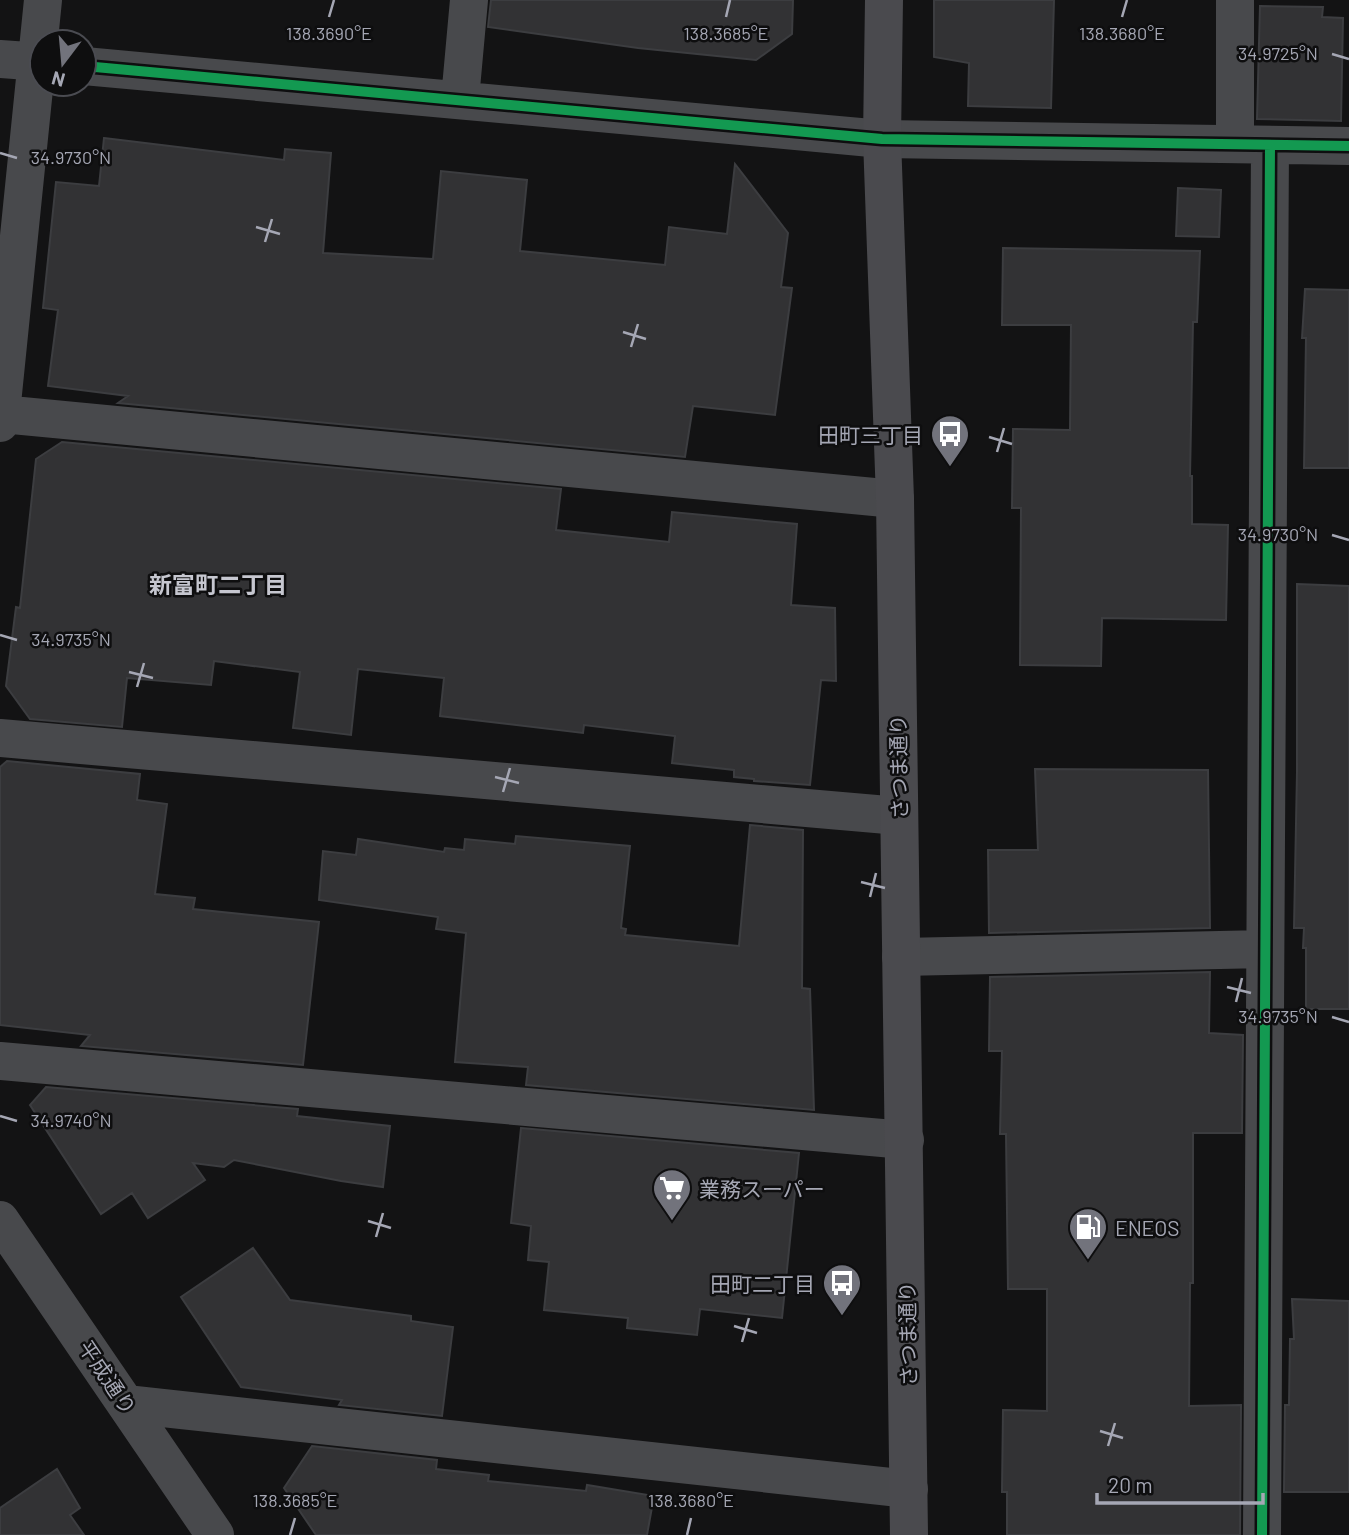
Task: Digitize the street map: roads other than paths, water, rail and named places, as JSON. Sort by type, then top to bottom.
[{"type":"main road","name":"さつま通り","points":[[884,0],[883,139],[895,499],[909,1535]]},
{"type":"street","points":[[43,0],[26,61],[1,418],[895,499]]},
{"type":"street","points":[[460,99],[469,0]]},
{"type":"street","points":[[1235,0],[1252,144],[1265,949],[1262,1535]]},
{"type":"street","points":[[98,67],[883,139],[1349,146]]},
{"type":"street","points":[[0,738],[899,816]]},
{"type":"street","points":[[901,957],[1265,949]]},
{"type":"street","points":[[0,1061],[905,1140]]},
{"type":"street","name":"平成通り","points":[[0,1220],[215,1535]]},
{"type":"street","points":[[127,1405],[909,1489]]},
{"type":"place","name":"田町三丁目","points":[[950,468]]},
{"type":"place","name":"業務スーパー","points":[[672,1222]]},
{"type":"place","name":"ENEOS","points":[[1088,1261]]},
{"type":"place","name":"田町二丁目","points":[[842,1317]]},
{"type":"district","name":"新富町二丁目","points":[[218,584]]}]
